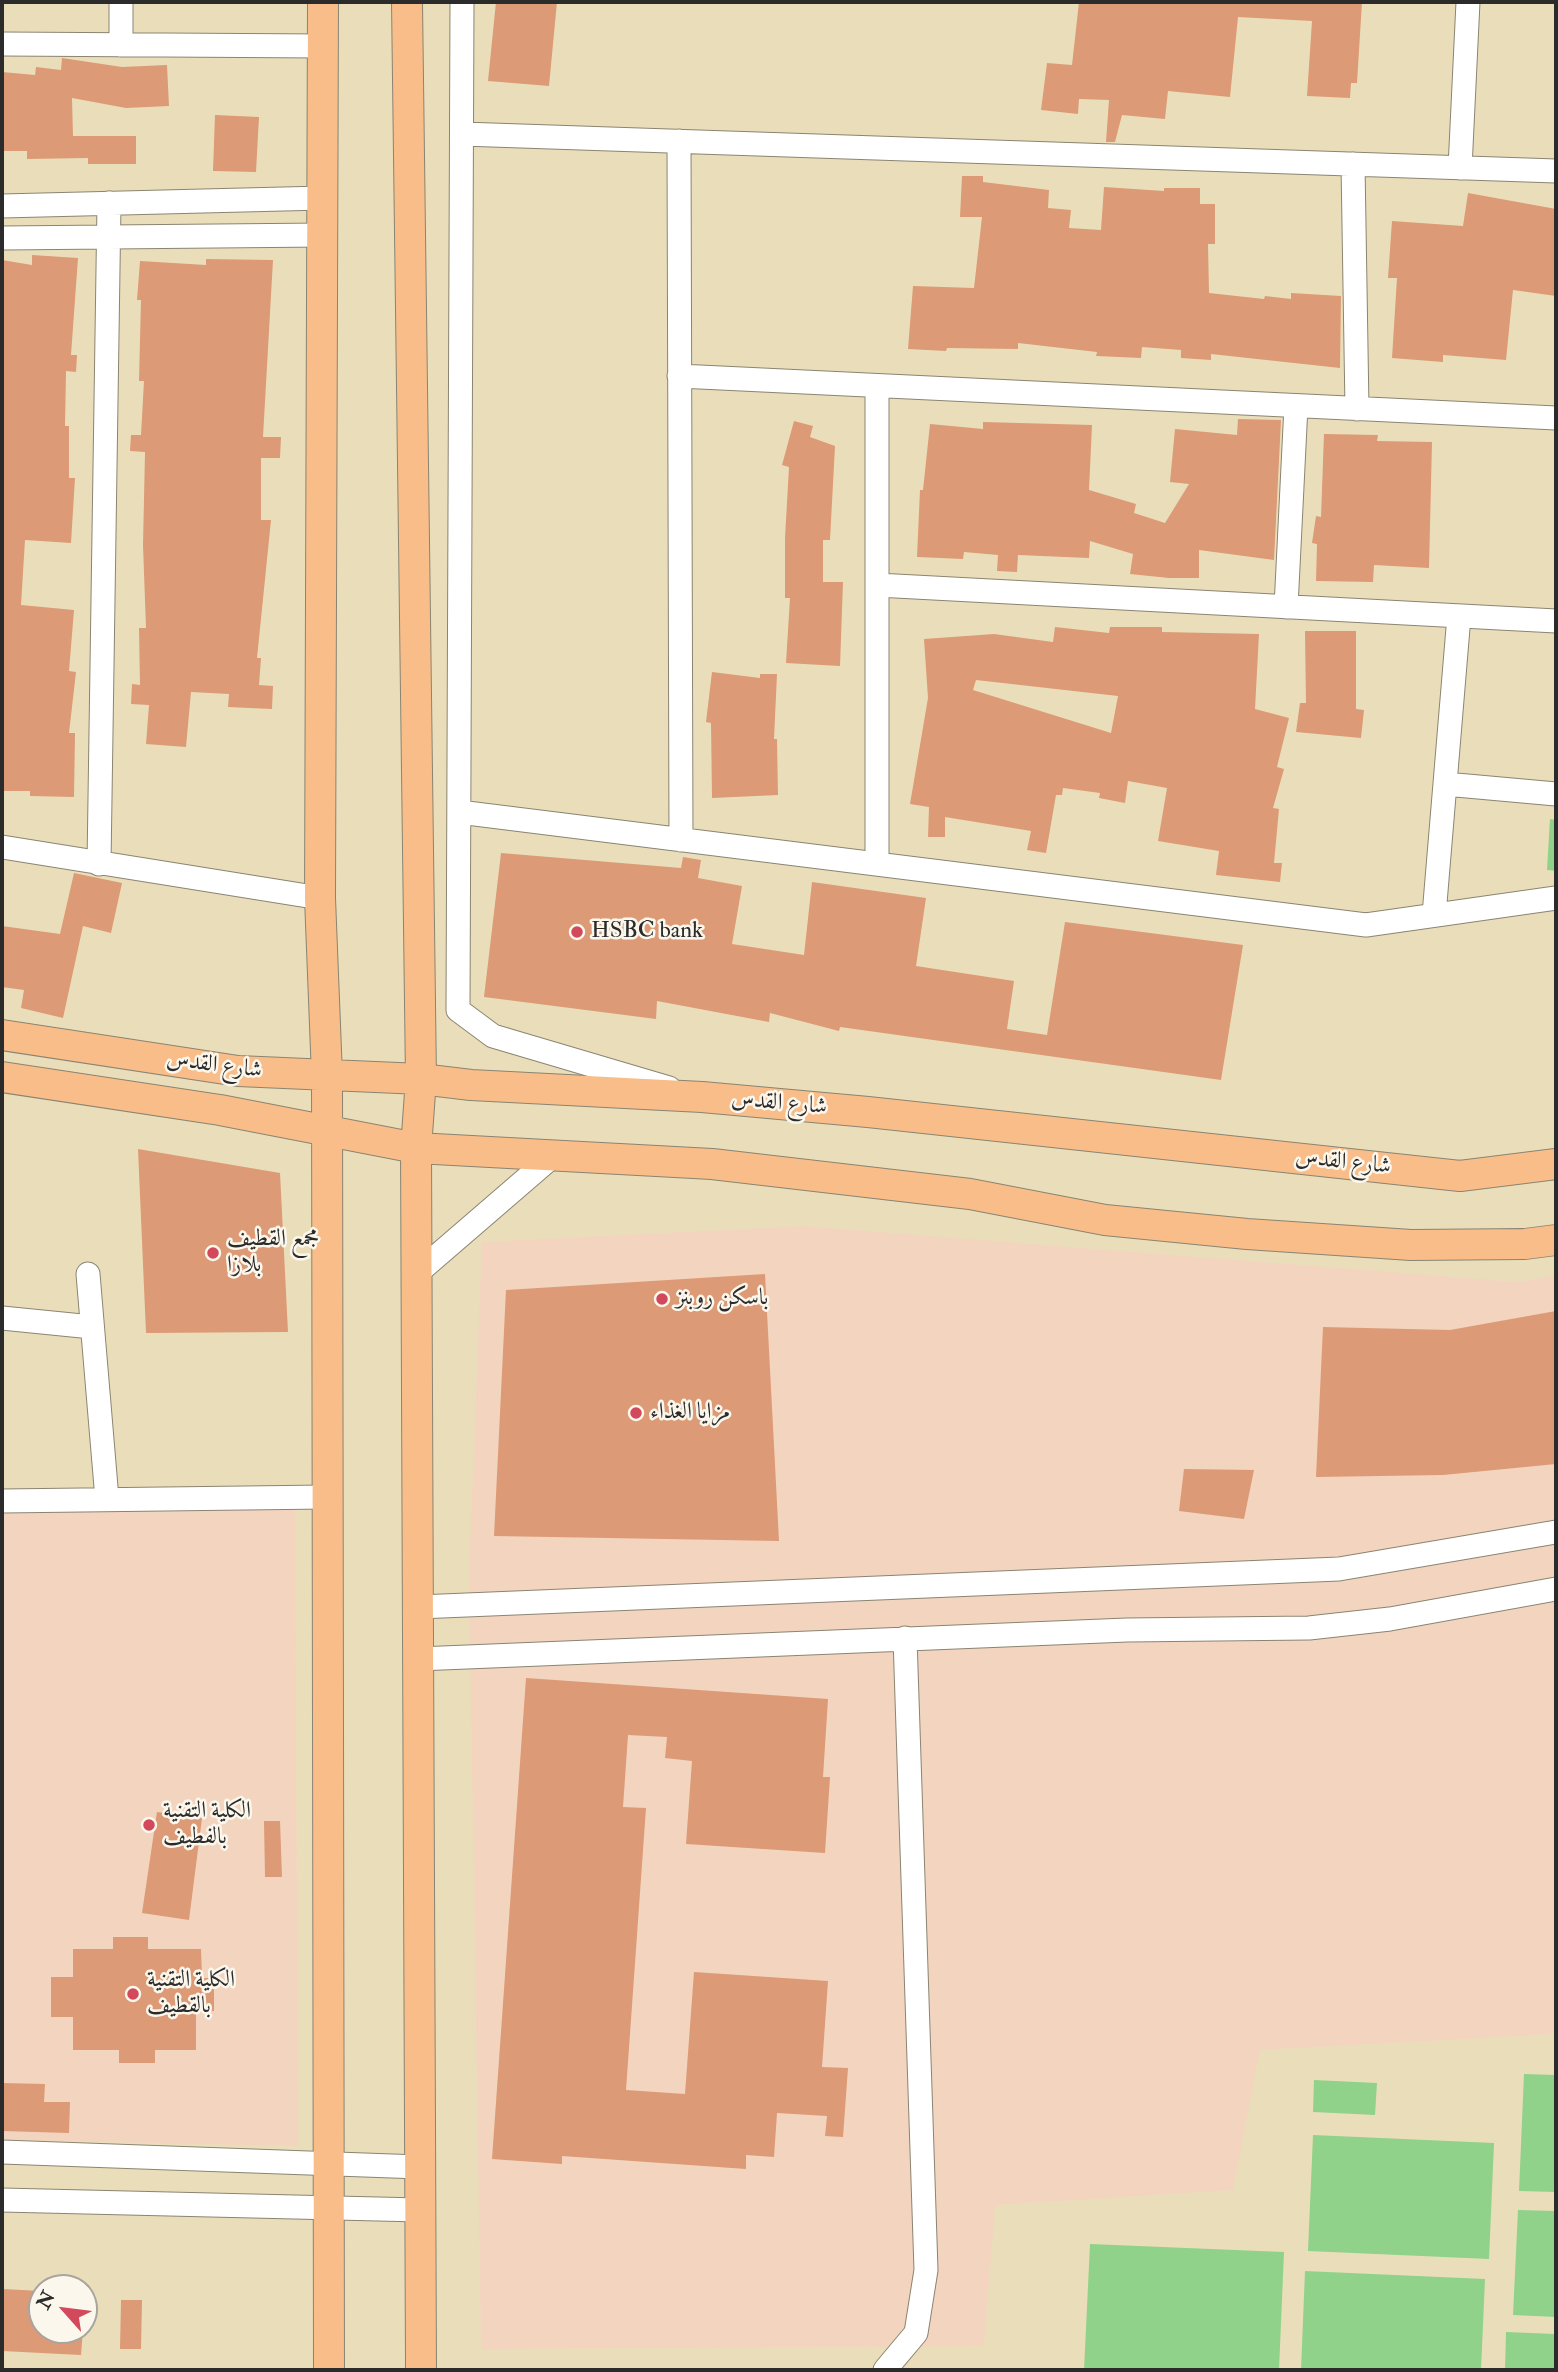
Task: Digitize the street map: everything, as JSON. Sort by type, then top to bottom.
[{"type":"main road","points":[[323,2],[320,898],[327,1076],[329,2370]]},
{"type":"main road","points":[[407,2],[421,1079],[416,1148],[421,2370]]},
{"type":"main road","name":"شارع القدس","points":[[2,1035],[239,1071],[421,1079],[471,1085],[702,1097],[880,1113],[1460,1176],[1556,1164]]},
{"type":"main road","points":[[2,1077],[220,1110],[416,1148],[712,1164],[970,1194],[1105,1220],[1247,1234],[1411,1245],[1525,1244],[1556,1240]]},
{"type":"street","points":[[121,2],[121,45]]},
{"type":"street","points":[[462,2],[458,1010],[493,1036],[702,1097]]},
{"type":"street","points":[[1460,167],[1468,2]]},
{"type":"street","points":[[2,44],[323,46]]},
{"type":"street","points":[[462,134],[1556,171]]},
{"type":"street","points":[[679,141],[681,840]]},
{"type":"street","points":[[1353,164],[1357,409]]},
{"type":"street","points":[[2,206],[324,198]]},
{"type":"street","points":[[99,864],[109,204]]},
{"type":"street","points":[[2,238],[324,235]]},
{"type":"street","points":[[679,376],[1556,418]]},
{"type":"street","points":[[877,386],[877,864]]},
{"type":"street","points":[[1286,607],[1296,406]]},
{"type":"street","points":[[877,585],[1556,621]]},
{"type":"street","points":[[1434,915],[1459,616]]},
{"type":"street","points":[[1445,784],[1556,794]]},
{"type":"street","points":[[458,812],[1366,925],[1556,898]]},
{"type":"street","points":[[2,848],[320,898]]},
{"type":"street","points":[[416,1274],[554,1155]]},
{"type":"street","points":[[88,1274],[107,1500]]},
{"type":"street","points":[[2,1318],[92,1326]]},
{"type":"street","points":[[2,1501],[326,1497]]},
{"type":"street","points":[[418,1607],[1339,1569],[1556,1532]]},
{"type":"street","points":[[418,1660],[1127,1630],[1309,1628],[1390,1619],[1556,1589]]},
{"type":"street","points":[[885,2370],[916,2333],[926,2270],[905,1638]]},
{"type":"street","points":[[2,2152],[420,2167]]},
{"type":"street","points":[[2,2200],[329,2210],[420,2210]]},
{"type":"shaded area","points":[[803,1226],[1518,1282],[1556,1275],[1556,2034],[1260,2050],[1233,2190],[995,2205],[984,2346],[481,2349],[469,1572],[482,1242]]},
{"type":"shaded area","name":"الكلية التقنية بالفطيف","points":[[295,1509],[298,2146],[2,2140],[2,1510]]},
{"type":"green space","points":[[1550,819],[1556,820],[1556,871],[1547,870]]},
{"type":"green space","points":[[1524,2074],[1556,2075],[1556,2192],[1519,2191]]},
{"type":"green space","points":[[1314,2080],[1377,2083],[1375,2115],[1313,2112]]},
{"type":"green space","points":[[1313,2135],[1494,2143],[1489,2259],[1308,2251]]},
{"type":"green space","points":[[1518,2210],[1556,2211],[1556,2317],[1513,2315]]},
{"type":"green space","points":[[1090,2244],[1284,2252],[1279,2370],[1084,2370]]},
{"type":"green space","points":[[1305,2271],[1485,2279],[1481,2370],[1301,2370]]},
{"type":"green space","points":[[1506,2332],[1556,2334],[1556,2370],[1505,2370]]},
{"type":"building","points":[[496,2],[557,2],[549,86],[488,81]]},
{"type":"building","points":[[1079,2],[1362,2],[1357,83],[1351,83],[1350,98],[1307,96],[1312,21],[1238,17],[1230,97],[1168,91],[1165,119],[1122,115],[1115,142],[1106,142],[1109,100],[1079,99],[1078,114],[1041,110],[1047,63],[1072,65]]},
{"type":"building","points":[[62,58],[122,67],[167,65],[169,106],[126,108],[72,98],[73,136],[136,136],[136,164],[88,164],[88,158],[27,159],[27,151],[2,151],[2,72],[35,75],[36,67],[61,70]]},
{"type":"building","points":[[215,115],[259,117],[256,172],[213,171]]},
{"type":"building","points":[[962,176],[983,176],[983,182],[1049,190],[1048,208],[1071,210],[1069,228],[1101,230],[1104,187],[1164,191],[1164,188],[1200,188],[1200,204],[1215,204],[1215,244],[1208,244],[1209,293],[1264,299],[1265,296],[1291,299],[1291,293],[1341,296],[1340,368],[1211,354],[1211,360],[1181,358],[1181,350],[1142,347],[1141,358],[1096,356],[1097,352],[1018,343],[1018,349],[908,349],[913,286],[974,288],[982,217],[960,217]]},
{"type":"building","points":[[1468,193],[1556,209],[1556,296],[1513,290],[1506,360],[1443,355],[1443,362],[1392,358],[1397,278],[1388,278],[1392,221],[1463,226]]},
{"type":"building","points":[[32,255],[78,258],[71,355],[77,355],[76,372],[66,371],[65,426],[69,426],[69,478],[75,478],[71,543],[25,540],[21,605],[74,610],[69,671],[76,672],[69,733],[75,733],[74,797],[30,796],[30,791],[2,791],[2,260],[32,265]]},
{"type":"building","points":[[206,259],[273,260],[263,437],[281,437],[280,458],[261,458],[261,520],[271,520],[257,658],[261,658],[259,685],[273,686],[272,709],[228,707],[229,694],[191,692],[186,747],[146,744],[149,705],[131,704],[132,684],[140,685],[139,628],[146,628],[143,545],[145,452],[130,451],[131,435],[141,435],[144,381],[139,381],[141,300],[137,300],[140,261],[206,265]]},
{"type":"building","points":[[1238,419],[1281,420],[1274,560],[1199,550],[1199,578],[1169,578],[1130,574],[1133,554],[1090,541],[1089,558],[1018,555],[1017,572],[997,571],[998,555],[964,552],[963,559],[917,557],[920,490],[923,490],[930,424],[983,429],[983,422],[1092,425],[1089,490],[1136,504],[1134,513],[1165,523],[1189,484],[1170,482],[1175,429],[1237,435]]},
{"type":"building","points":[[794,421],[813,426],[810,437],[835,446],[830,540],[823,540],[823,582],[843,582],[840,666],[786,663],[790,598],[785,598],[789,467],[782,465]]},
{"type":"building","points":[[1324,434],[1378,435],[1377,441],[1432,442],[1429,568],[1374,565],[1373,582],[1316,581],[1317,544],[1312,543],[1316,516],[1321,517]]},
{"type":"building","points":[[1055,627],[1109,633],[1110,627],[1162,627],[1162,632],[1259,634],[1255,709],[1289,718],[1277,767],[1284,769],[1273,808],[1279,809],[1274,863],[1282,863],[1280,882],[1216,875],[1219,851],[1158,841],[1167,788],[1128,781],[1125,803],[1099,798],[1100,793],[1063,788],[1062,795],[1056,795],[1046,853],[1027,850],[1031,831],[945,817],[945,837],[928,837],[929,807],[910,804],[928,698],[924,639],[994,634],[1053,642]],"holes":[[[976,680],[1118,696],[1111,733],[973,690]]]},
{"type":"building","points":[[1305,631],[1356,631],[1356,709],[1364,710],[1361,738],[1296,732],[1300,703],[1306,703]]},
{"type":"building","points":[[712,672],[760,678],[760,674],[777,674],[774,739],[777,739],[778,795],[712,798],[711,723],[706,722]]},
{"type":"building","points":[[501,853],[681,868],[683,857],[701,860],[698,878],[742,886],[732,944],[804,955],[812,882],[926,898],[916,966],[1014,981],[1007,1029],[1047,1035],[1065,922],[1243,945],[1221,1080],[840,1027],[839,1031],[770,1013],[769,1022],[657,1001],[656,1019],[484,997]]},
{"type":"building","points":[[74,873],[122,883],[111,933],[83,926],[63,1018],[21,1008],[24,990],[2,987],[2,926],[60,934]]},
{"type":"building","name":"مجمع القطيف بلازا","points":[[138,1149],[280,1173],[288,1332],[146,1333]]},
{"type":"building","name":"مزايا الغذاء","points":[[765,1274],[779,1541],[494,1536],[506,1290]]},
{"type":"building","points":[[1556,1311],[1556,1464],[1443,1475],[1316,1477],[1323,1327],[1450,1330]]},
{"type":"building","points":[[1184,1469],[1254,1470],[1244,1519],[1179,1511]]},
{"type":"building","points":[[526,1678],[828,1699],[823,1777],[830,1777],[825,1853],[686,1844],[692,1761],[665,1758],[667,1737],[628,1735],[623,1807],[646,1808],[626,2090],[685,2094],[694,1972],[828,1981],[822,2067],[848,2068],[843,2137],[825,2136],[827,2116],[777,2113],[774,2157],[746,2155],[746,2169],[562,2156],[562,2164],[492,2159]]},
{"type":"building","points":[[157,1812],[202,1818],[189,1920],[142,1913]]},
{"type":"building","points":[[264,1821],[280,1821],[282,1877],[265,1877]]},
{"type":"building","name":"الكلية التقنية بالقطيف","points":[[113,1937],[148,1937],[148,1949],[201,1949],[202,1978],[214,1978],[214,2011],[196,2011],[196,2050],[155,2050],[155,2063],[119,2063],[119,2050],[73,2050],[73,2017],[51,2017],[51,1977],[73,1977],[73,1949],[113,1949]]},
{"type":"building","points":[[2,2083],[45,2084],[44,2102],[70,2102],[69,2133],[2,2131]]},
{"type":"building","points":[[2,2289],[28,2290],[28,2344],[82,2344],[81,2355],[2,2351]]},
{"type":"building","points":[[121,2300],[142,2300],[141,2349],[120,2349]]},
{"type":"place","name":"HSBC bank","points":[[577,932]]},
{"type":"place","name":"مجمع القطيف بلازا","points":[[213,1253]]},
{"type":"place","name":"باسكن روبنز","points":[[662,1299]]},
{"type":"place","name":"مزايا الغذاء","points":[[636,1413]]},
{"type":"place","name":"الكلية التقنية بالفطيف","points":[[149,1825]]},
{"type":"place","name":"الكلية التقنية بالقطيف","points":[[133,1994]]}]
